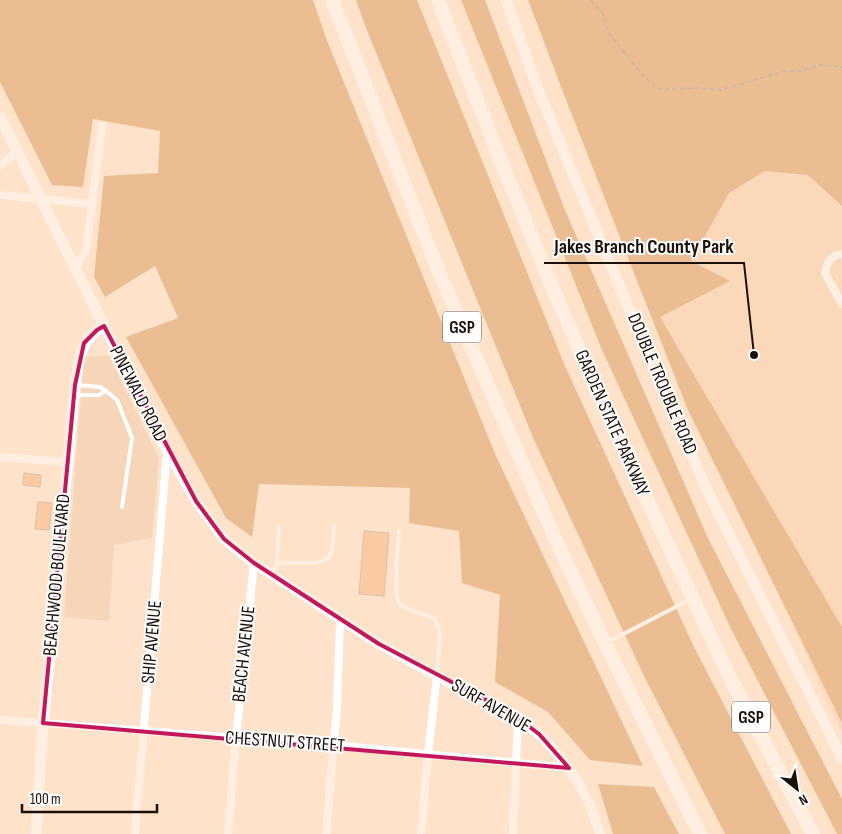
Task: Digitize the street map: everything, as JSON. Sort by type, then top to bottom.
[{"type":"highway","name":"GSP","points":[[332,0],[440,277],[558,544],[700,834]]},
{"type":"highway","name":"GARDEN STATE PARKWAY","points":[[438,0],[557,298],[610,420],[730,678],[813,834]]},
{"type":"main road","name":"DOUBLE TROUBLE ROAD","points":[[506,0],[539,92],[649,357],[707,490],[842,758]]},
{"type":"main road","name":"PINEWALD ROAD","points":[[0,117],[104,326]]},
{"type":"main road","name":"BEACHWOOD BOULEVARD","points":[[36,834],[43,723],[79,359],[84,343],[104,326]]},
{"type":"street","points":[[75,268],[86,250],[102,126]]},
{"type":"street","points":[[0,166],[17,151]]},
{"type":"street","points":[[0,195],[92,204]]},
{"type":"street","points":[[842,254],[836,255],[829,260],[825,273],[842,304]]},
{"type":"street","name":"PINEWALD ROAD","points":[[104,326],[167,451],[196,501],[224,539],[254,563],[340,618]]},
{"type":"street","name":"SHIP AVENUE","points":[[135,834],[167,451]]},
{"type":"street","points":[[0,456],[68,462]]},
{"type":"street","name":"BEACH AVENUE","points":[[228,834],[254,563]]},
{"type":"street","points":[[326,834],[337,708],[340,618]]},
{"type":"street","name":"SURF AVENUE","points":[[340,618],[379,644],[518,718],[539,734],[559,755],[578,782],[591,807],[600,834]]},
{"type":"street","points":[[421,834],[437,675]]},
{"type":"street","points":[[512,834],[518,718]]},
{"type":"street","name":"CHESTNUT STREET","points":[[0,720],[333,745],[569,768]]},
{"type":"lane","points":[[75,390],[100,387],[117,400],[132,438],[122,507]]},
{"type":"lane","points":[[75,390],[99,395],[106,391]]},
{"type":"lane","points":[[272,574],[276,564],[279,527]]},
{"type":"lane","points":[[276,564],[286,561],[318,563],[326,561],[330,555],[334,527]]},
{"type":"lane","points":[[399,531],[396,592],[398,603],[405,608],[434,619],[438,626],[440,633],[437,675]]},
{"type":"lane","points":[[605,643],[693,598]]},
{"type":"path","points":[[590,0],[603,14],[608,32],[640,72],[657,89],[696,88],[721,90],[784,70],[800,71],[820,65],[842,66]]},
{"type":"highlighted area","points":[[104,326],[196,501],[224,539],[254,563],[379,644],[511,713],[539,734],[569,768],[43,723],[75,385],[84,343],[97,330]]},
{"type":"shaded area","points":[[0,0],[313,0],[328,43],[496,456],[643,766],[590,760],[548,712],[495,682],[500,595],[462,583],[459,531],[409,523],[410,488],[259,484],[252,537],[226,518],[126,337],[178,318],[155,266],[105,297],[94,277],[104,176],[158,173],[160,131],[93,119],[83,187],[52,185],[0,82]]},
{"type":"shaded area","points":[[356,0],[417,0],[565,366],[694,647],[791,834],[725,834],[644,676],[534,440]]},
{"type":"shaded area","points":[[461,0],[485,0],[565,210],[708,538],[842,799],[842,834],[837,834],[731,629],[602,350]]},
{"type":"shaded area","points":[[528,0],[842,0],[842,206],[808,175],[765,171],[729,193],[691,261],[730,281],[660,317],[842,627],[842,723],[688,410]]},
{"type":"shaded area","points":[[842,0],[842,732],[787,612],[688,410],[607,205]]},
{"type":"shaded area","points":[[109,356],[159,459],[152,538],[114,545],[109,621],[64,617],[84,357]]},
{"type":"shaded area","points":[[598,784],[654,787],[679,834],[613,834]]},
{"type":"building","points":[[24,473],[41,475],[40,487],[23,485]]},
{"type":"building","points":[[38,502],[52,503],[49,530],[35,529]]},
{"type":"building","points":[[364,531],[389,533],[384,596],[359,594]]},
{"type":"place","name":"Jakes Branch County Park","points":[[754,355]]}]
